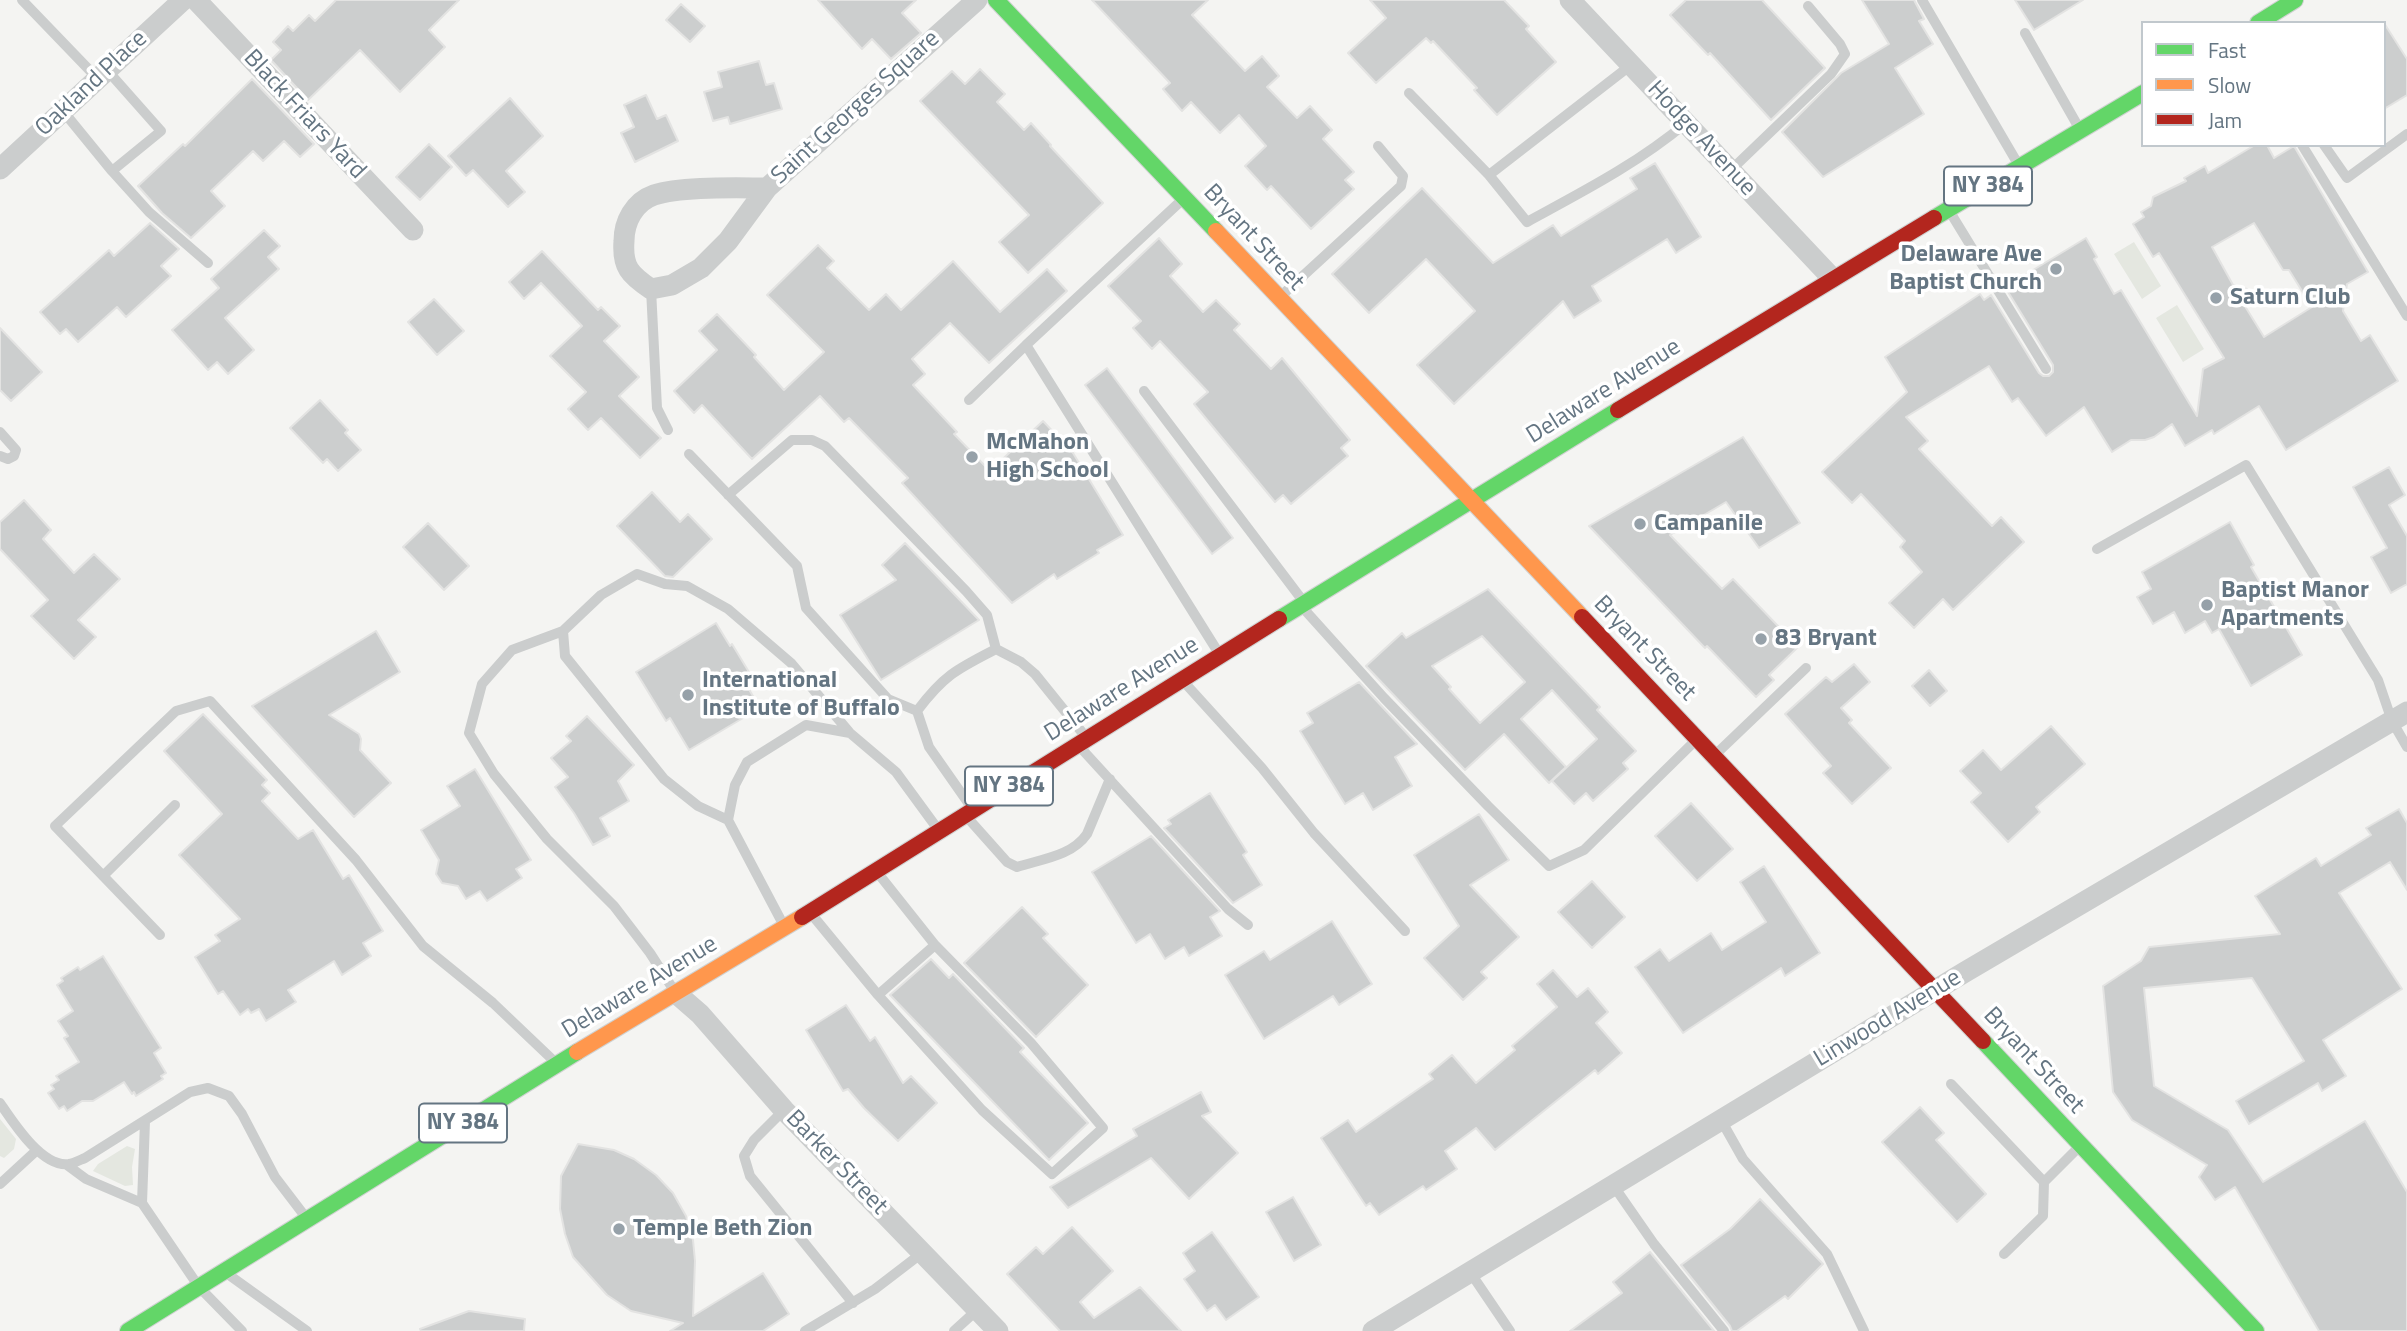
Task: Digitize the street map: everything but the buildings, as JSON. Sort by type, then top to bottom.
[{"type":"main road","name":"Bryant Street","points":[[996,0],[2256,1331]]},
{"type":"main road","points":[[2261,21],[2295,0]]},
{"type":"main road","name":"Delaware Avenue","points":[[128,1331],[557,1064],[785,928],[1082,741],[1832,278],[2141,94]]},
{"type":"street","name":"Oakland Place","points":[[0,169],[183,0]]},
{"type":"street","name":"Black Friars Yard","points":[[195,0],[413,230]]},
{"type":"street","name":"Saint Georges Square","points":[[766,188],[726,188],[652,195],[632,210],[624,229],[623,258],[633,277],[651,289],[673,285],[701,268],[728,241],[766,188],[977,0]]},
{"type":"street","name":"Hodge Avenue","points":[[1570,0],[1832,278]]},
{"type":"street","name":"Linwood Avenue","points":[[1373,1331],[1935,990],[2399,717]]},
{"type":"street","name":"Barker Street","points":[[677,994],[699,1014],[784,1110],[998,1331]]},
{"type":"lane","points":[[22,0],[161,131],[113,171]]},
{"type":"lane","points":[[1923,0],[2020,167]]},
{"type":"lane","points":[[1731,170],[1842,61],[1845,54],[1840,44],[1808,6]]},
{"type":"lane","points":[[2025,33],[2080,131]]},
{"type":"lane","points":[[1489,175],[1631,65]]},
{"type":"lane","points":[[1409,93],[1489,175],[1527,222],[1658,147],[1686,123]]},
{"type":"lane","points":[[63,111],[149,212],[208,263]]},
{"type":"lane","points":[[2326,147],[2347,177],[2407,134]]},
{"type":"lane","points":[[1279,298],[1401,186],[1403,176],[1378,146]]},
{"type":"lane","points":[[2303,147],[2407,316]]},
{"type":"lane","points":[[969,400],[1184,198]]},
{"type":"lane","points":[[1948,209],[2046,369]]},
{"type":"lane","points":[[651,289],[657,408],[668,430]]},
{"type":"lane","points":[[1026,345],[1220,656]]},
{"type":"lane","points":[[1144,391],[1303,604],[1384,698],[1549,866],[1584,850],[1697,738]]},
{"type":"lane","points":[[0,432],[16,450],[14,456],[8,459],[0,456]]},
{"type":"lane","points":[[728,495],[792,440],[812,440],[825,446],[966,591],[987,615],[996,649],[1021,662],[1035,674],[1110,779],[1228,909],[1248,925]]},
{"type":"lane","points":[[689,454],[797,566],[806,608],[888,699],[917,711],[929,747],[968,812],[1007,862],[1017,867],[1064,853],[1082,841],[1110,779]]},
{"type":"lane","points":[[2097,549],[2246,465],[2378,680],[2399,717],[2407,747]]},
{"type":"lane","points":[[677,994],[614,906],[547,839],[494,774],[469,733],[482,684],[512,650],[563,631],[601,595],[638,574],[665,584],[687,586],[728,608],[791,663],[850,733],[896,772],[939,830]]},
{"type":"lane","points":[[563,631],[565,656],[664,779],[698,806],[728,820],[785,928]]},
{"type":"lane","points":[[917,711],[940,681],[960,667],[996,649]]},
{"type":"lane","points":[[1714,756],[1806,668]]},
{"type":"lane","points":[[1182,680],[1262,768],[1314,833],[1405,931]]},
{"type":"lane","points":[[160,934],[55,826],[176,711],[210,701],[356,860],[423,946],[493,1003],[557,1064]]},
{"type":"lane","points":[[728,820],[735,785],[747,762],[806,725],[850,733]]},
{"type":"lane","points":[[103,876],[176,805]]},
{"type":"lane","points":[[810,912],[878,995],[982,1110],[1052,1174],[1103,1128],[1031,1043],[935,944],[875,870]]},
{"type":"lane","points":[[878,995],[935,944]]},
{"type":"lane","points":[[1951,1084],[2044,1182]]},
{"type":"lane","points":[[67,1165],[85,1158],[190,1092],[208,1088],[229,1096],[242,1114],[275,1177],[308,1220]]},
{"type":"lane","points":[[0,1102],[14,1124],[37,1150],[50,1159],[67,1165],[86,1179],[142,1203],[200,1287],[242,1331]]},
{"type":"lane","points":[[784,1110],[754,1140],[744,1156],[750,1176],[853,1303]]},
{"type":"lane","points":[[1721,1120],[1743,1160],[1827,1254],[1864,1331]]},
{"type":"lane","points":[[142,1203],[145,1121]]},
{"type":"lane","points":[[2004,1254],[2043,1216],[2044,1182],[2081,1145]]},
{"type":"lane","points":[[0,1184],[37,1150]]},
{"type":"lane","points":[[1613,1185],[1654,1244],[1724,1331]]},
{"type":"lane","points":[[806,1331],[853,1303],[922,1253]]},
{"type":"lane","points":[[224,1271],[307,1331]]},
{"type":"lane","points":[[1470,1272],[1510,1331]]},
{"type":"lane","points":[[954,1331],[977,1310]]},
{"type":"shaded area","points":[[2134,242],[2161,286],[2142,299],[2114,254]]},
{"type":"shaded area","points":[[2177,305],[2204,349],[2183,362],[2156,318]]},
{"type":"shaded area","points":[[0,1119],[16,1139],[14,1149],[4,1158],[0,1156]]},
{"type":"shaded area","points":[[127,1146],[135,1149],[133,1185],[125,1186],[93,1171],[98,1164]]},
{"type":"traffic: fast","points":[[996,0],[1216,231]]},
{"type":"traffic: fast","points":[[2261,21],[2295,0]]},
{"type":"traffic: fast","points":[[1934,218],[2141,94]]},
{"type":"traffic: fast","points":[[1279,619],[1618,410]]},
{"type":"traffic: fast","points":[[1983,1041],[2256,1331]]},
{"type":"traffic: fast","points":[[128,1331],[577,1052]]},
{"type":"traffic: slow","points":[[1216,231],[1582,617]]},
{"type":"traffic: slow","points":[[577,1052],[802,917]]},
{"type":"traffic: jam","points":[[1618,410],[1934,218]]},
{"type":"traffic: jam","points":[[1582,617],[1983,1041]]},
{"type":"traffic: jam","points":[[802,917],[1279,619]]},
{"type":"place","name":"Delaware Ave Baptist Church","points":[[2056,269]]},
{"type":"place","name":"Saturn Club","points":[[2216,298]]},
{"type":"place","name":"McMahon High School","points":[[972,457]]},
{"type":"place","name":"Campanile","points":[[1640,524]]},
{"type":"place","name":"Baptist Manor Apartments","points":[[2207,605]]},
{"type":"place","name":"83 Bryant","points":[[1761,639]]},
{"type":"place","name":"International Institute of Buffalo","points":[[688,695]]},
{"type":"place","name":"Temple Beth Zion","points":[[619,1229]]}]
